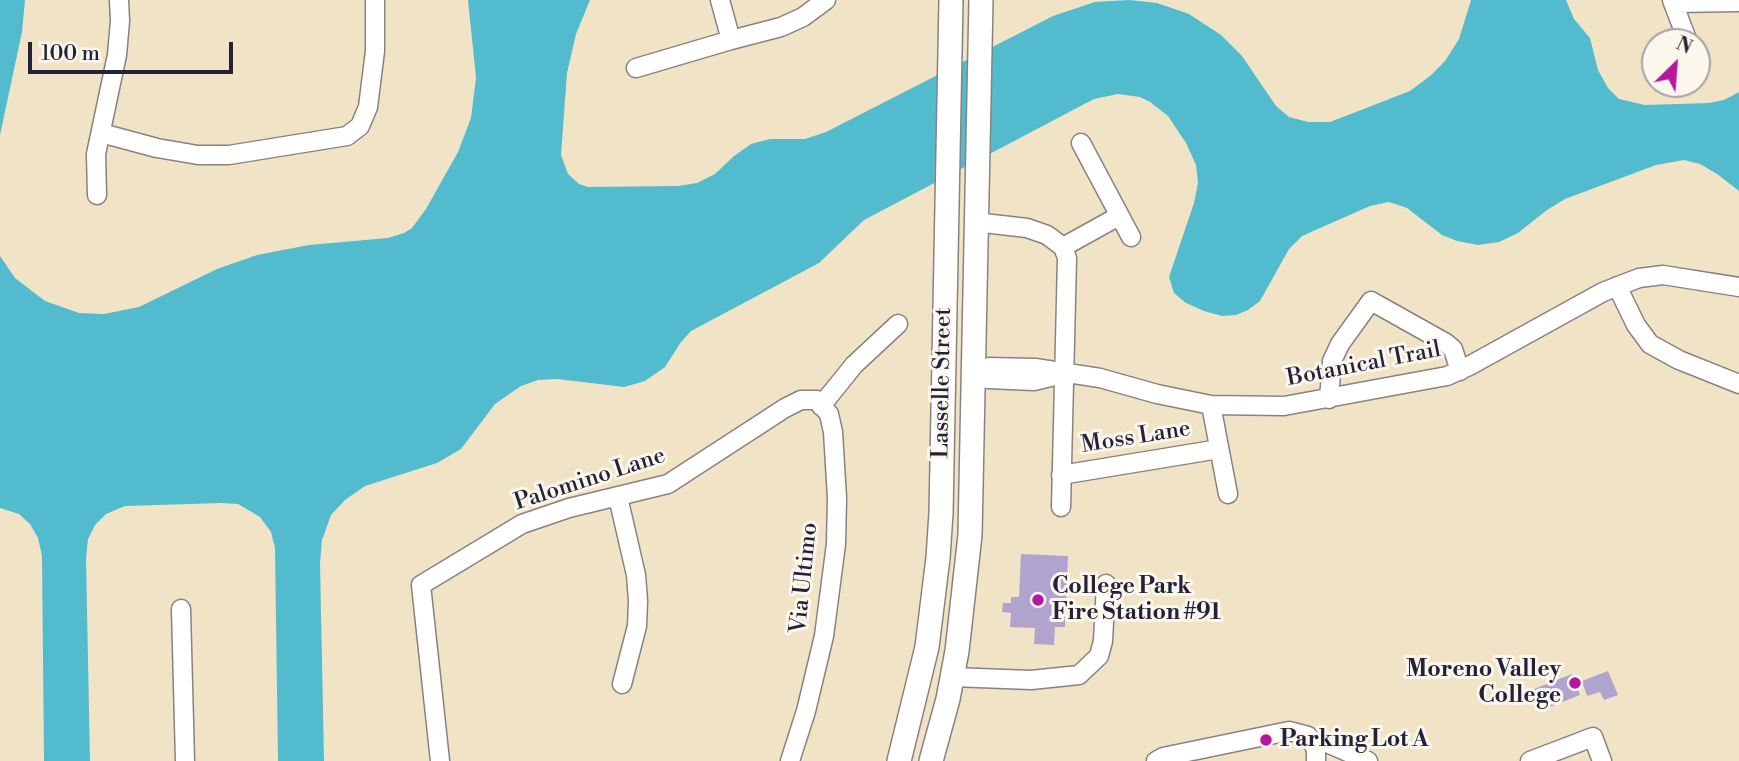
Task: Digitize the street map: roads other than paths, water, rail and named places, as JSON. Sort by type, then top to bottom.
[{"type":"main road","name":"Lasselle Street","points":[[899,761],[927,647],[938,558],[951,0]]},
{"type":"main road","name":"Lasselle Street","points":[[931,761],[953,677],[970,535],[981,0]]},
{"type":"main road","points":[[947,203],[958,224],[959,236],[957,358],[962,366],[973,370]]},
{"type":"street","points":[[97,195],[96,154],[117,55],[119,0]]},
{"type":"street","points":[[101,133],[157,148],[198,155],[229,155],[347,136],[360,126],[368,107],[375,51],[375,0]]},
{"type":"street","points":[[720,0],[730,40]]},
{"type":"street","points":[[636,68],[781,27],[803,18],[826,0]]},
{"type":"street","points":[[1683,28],[1672,1],[1739,2]]},
{"type":"street","points":[[1081,144],[1131,237]]},
{"type":"street","points":[[1063,247],[1119,216]]},
{"type":"street","points":[[975,222],[1027,228],[1046,235],[1063,247],[1067,258],[1062,374],[1061,507]]},
{"type":"street","name":"Botanical Trail","points":[[973,370],[989,366],[1035,368],[1100,378],[1157,394],[1211,404],[1262,407],[1329,399],[1429,380],[1460,371],[1617,286],[1639,278],[1663,275],[1739,287]]},
{"type":"street","points":[[1617,286],[1636,325],[1650,344],[1679,360],[1739,384]]},
{"type":"street","points":[[1329,399],[1332,361],[1340,344],[1371,302],[1446,343],[1453,349],[1460,371]]},
{"type":"street","points":[[819,403],[854,365],[898,324]]},
{"type":"street","name":"Palomino Lane","points":[[440,761],[421,585],[522,524],[569,508],[668,484],[785,408],[801,400],[819,403]]},
{"type":"street","name":"Via Ultimo","points":[[790,761],[824,636],[836,544],[837,498],[833,432],[829,414],[819,403]]},
{"type":"street","points":[[1211,404],[1228,494]]},
{"type":"street","name":"Moss Lane","points":[[1061,475],[1219,449]]},
{"type":"street","points":[[618,497],[636,575],[638,601],[637,626],[622,684]]},
{"type":"street","points":[[953,677],[1031,680],[1079,675],[1099,656],[1103,641],[1106,584]]},
{"type":"street","points":[[181,609],[185,761]]},
{"type":"street","points":[[1156,761],[1163,757],[1289,731],[1308,736],[1316,749],[1316,761]]},
{"type":"street","points":[[1530,761],[1565,755],[1592,737],[1602,761]]},
{"type":"street","points":[[1314,743],[1327,743],[1368,761]]},
{"type":"water","points":[[0,0],[25,0],[22,32],[0,135]]},
{"type":"water","points":[[468,0],[590,0],[576,34],[567,73],[561,155],[568,174],[579,184],[588,187],[678,186],[697,183],[715,174],[751,144],[770,139],[805,139],[826,132],[1053,16],[1095,2],[1129,0],[1157,3],[1189,14],[1221,35],[1242,56],[1276,106],[1289,117],[1308,122],[1330,122],[1410,91],[1430,76],[1445,61],[1459,39],[1471,0],[1566,0],[1574,19],[1590,38],[1598,70],[1608,88],[1619,99],[1645,105],[1709,103],[1724,100],[1739,92],[1739,191],[1700,164],[1684,160],[1656,165],[1565,199],[1518,233],[1499,242],[1478,245],[1442,235],[1407,208],[1389,202],[1370,206],[1302,236],[1289,249],[1260,301],[1236,315],[1222,316],[1186,303],[1174,293],[1169,277],[1198,183],[1196,165],[1186,143],[1168,116],[1140,97],[1118,94],[1094,99],[864,220],[819,263],[691,331],[665,367],[645,381],[624,387],[557,379],[538,380],[521,386],[495,404],[461,449],[437,463],[365,486],[345,500],[331,515],[322,540],[320,563],[324,761],[278,761],[275,548],[271,532],[260,517],[238,504],[221,503],[125,506],[106,514],[95,525],[88,539],[86,558],[90,761],[44,761],[42,556],[38,538],[30,524],[19,514],[0,508],[0,256],[15,278],[45,301],[79,313],[104,314],[139,307],[217,269],[257,255],[309,245],[388,238],[404,233],[412,228],[426,209],[458,152],[471,118],[476,78]]},
{"type":"place","name":"College Park Fire Station #91","points":[[1038,600]]},
{"type":"place","name":"Moreno Valley College","points":[[1575,683]]},
{"type":"place","name":"Parking Lot A","points":[[1266,740]]}]
